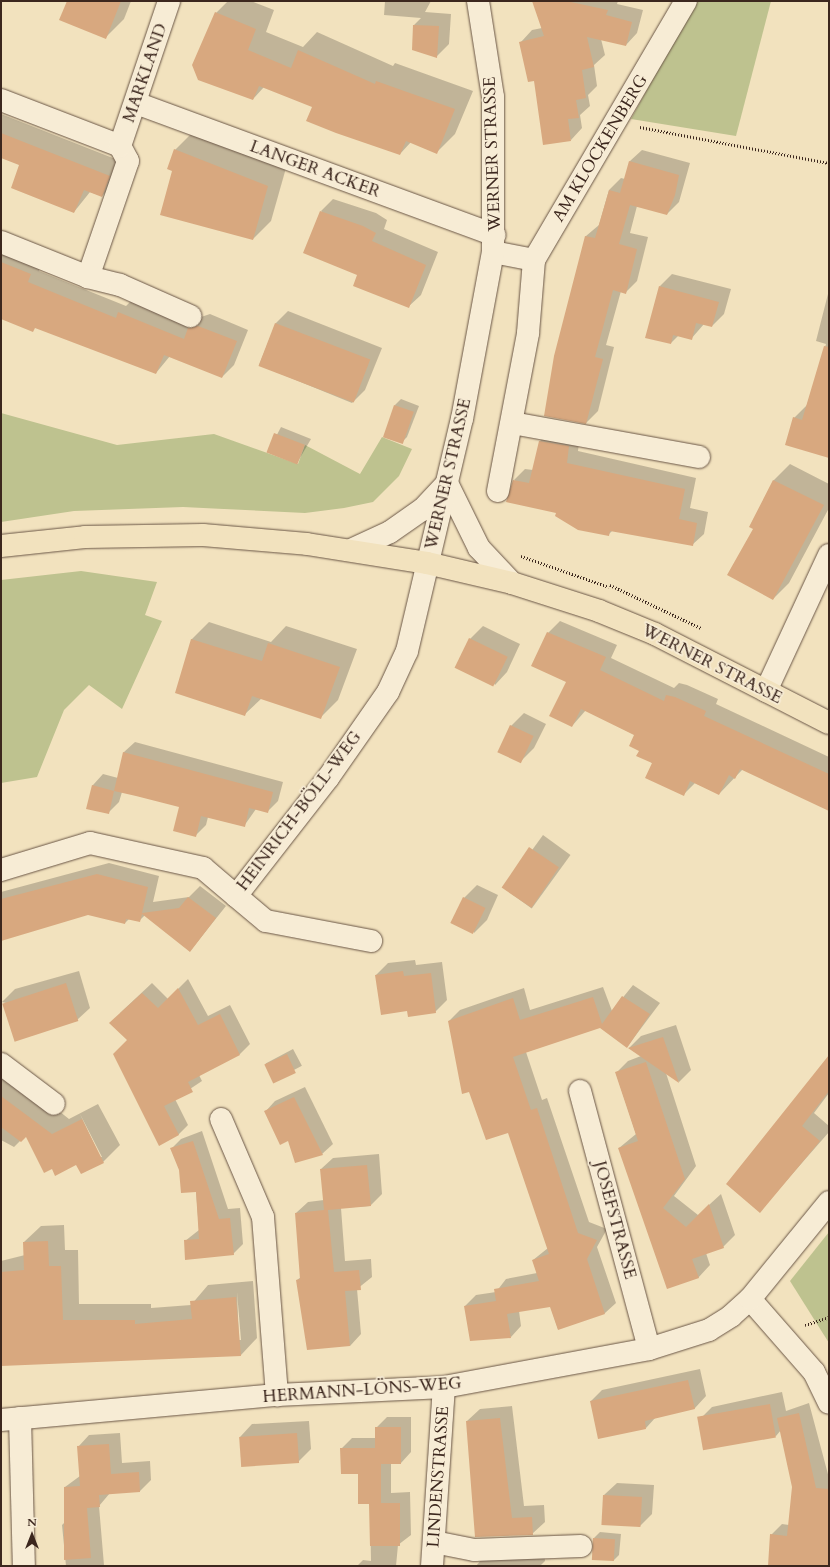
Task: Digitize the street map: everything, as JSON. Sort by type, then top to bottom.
[{"type":"main road","points":[[1,546],[85,537],[203,536],[351,550],[427,563]]},
{"type":"main road","name":"WERNER STRASSE","points":[[427,563],[512,583],[599,611],[655,634],[829,723]]},
{"type":"street","name":"MARKLAND","points":[[120,146],[136,103],[169,1]]},
{"type":"street","name":"WERNER STRASSE","points":[[427,563],[447,483],[485,308],[494,244],[493,97],[478,1]]},
{"type":"street","name":"AM KLOCKENBERG","points":[[534,260],[686,1]]},
{"type":"street","points":[[1,100],[120,146],[128,161],[88,277]]},
{"type":"street","name":"LANGER ACKER","points":[[136,103],[494,244]]},
{"type":"street","points":[[1,242],[88,277],[120,285],[190,316]]},
{"type":"street","points":[[494,244],[534,260],[528,333],[498,491]]},
{"type":"street","points":[[512,423],[699,457]]},
{"type":"street","points":[[351,550],[390,532],[422,510],[447,483],[479,548],[512,583]]},
{"type":"street","points":[[766,691],[829,555]]},
{"type":"street","name":"HEINRICH-BÖLL-WEG","points":[[1,870],[90,843],[203,868],[236,896],[328,778],[388,692],[407,651],[427,563]]},
{"type":"street","points":[[236,896],[266,921],[371,941]]},
{"type":"street","points":[[1,1064],[54,1104]]},
{"type":"street","name":"JOSEFSTRASSE","points":[[580,1092],[649,1349]]},
{"type":"street","points":[[221,1119],[263,1217],[277,1395]]},
{"type":"street","name":"HERMANN-LÖNS-WEG","points":[[10,1419],[277,1395],[444,1387],[649,1349],[709,1330],[750,1299],[829,1202]]},
{"type":"street","points":[[750,1299],[814,1372],[829,1403]]},
{"type":"street","name":"LINDENSTRASSE","points":[[432,1566],[444,1387]]},
{"type":"street","points":[[10,1419],[24,1566]]},
{"type":"street","points":[[434,1542],[474,1550],[581,1546]]},
{"type":"path","points":[[616,122],[829,163]]},
{"type":"path","points":[[516,554],[610,585],[599,611]]},
{"type":"green space","points":[[695,1],[771,1],[736,136],[631,119]]},
{"type":"green space","points":[[1,413],[117,445],[214,434],[298,464],[305,445],[360,474],[382,437],[412,449],[399,476],[373,502],[344,508],[305,513],[183,507],[74,511],[1,522]]},
{"type":"green space","points":[[81,571],[157,582],[145,615],[162,621],[122,709],[89,685],[64,710],[37,777],[1,783],[1,580]]},
{"type":"green space","points":[[829,1232],[829,1343],[790,1281]]},
{"type":"building","points":[[67,1],[121,1],[106,39],[59,20]]},
{"type":"building","points":[[532,1],[566,1],[608,10],[606,15],[632,22],[626,46],[587,37],[594,67],[582,70],[586,98],[576,100],[579,118],[568,119],[571,141],[543,145],[534,81],[528,82],[519,42],[544,36]]},
{"type":"building","points":[[215,12],[256,29],[248,50],[291,68],[298,50],[375,84],[376,81],[455,109],[437,154],[406,141],[400,155],[336,133],[306,121],[312,107],[259,86],[253,100],[198,80],[192,65]]},
{"type":"building","points":[[413,25],[439,26],[437,58],[412,50]]},
{"type":"building","points":[[1,133],[110,176],[102,197],[84,190],[74,213],[11,188],[19,165],[1,158]]},
{"type":"building","points":[[174,149],[268,186],[253,240],[160,215],[172,171],[167,169]]},
{"type":"building","points":[[629,161],[679,175],[675,195],[667,215],[630,205],[619,244],[637,249],[626,294],[613,290],[595,357],[603,359],[586,424],[544,416],[554,356],[585,236],[595,238],[609,190],[620,193]]},
{"type":"building","points":[[320,211],[363,226],[376,233],[372,241],[426,265],[409,308],[353,286],[357,275],[303,253]]},
{"type":"building","points":[[1,262],[31,274],[28,282],[116,318],[118,312],[184,339],[188,328],[198,326],[237,341],[222,378],[164,355],[156,374],[35,328],[33,332],[1,319]]},
{"type":"building","points":[[659,286],[719,302],[712,327],[696,323],[692,340],[673,335],[671,344],[645,338]]},
{"type":"building","points":[[275,323],[370,360],[354,402],[259,366]]},
{"type":"building","points":[[824,346],[829,347],[829,458],[785,445],[793,417],[802,420]]},
{"type":"building","points":[[394,405],[414,412],[403,444],[383,437]]},
{"type":"building","points":[[274,433],[305,445],[297,464],[266,453]]},
{"type":"building","points":[[539,441],[569,446],[567,463],[685,489],[679,519],[697,523],[693,546],[610,531],[609,536],[578,530],[555,516],[556,513],[506,502],[513,480],[529,483]]},
{"type":"building","points":[[773,480],[824,505],[773,600],[727,575],[753,529],[749,527]]},
{"type":"building","points":[[547,632],[606,657],[600,670],[664,701],[666,695],[675,697],[706,711],[704,716],[829,774],[829,811],[740,769],[735,779],[729,775],[719,795],[690,781],[684,796],[645,778],[652,763],[636,756],[639,751],[629,746],[634,735],[581,709],[572,727],[549,716],[566,682],[531,666]]},
{"type":"building","points":[[469,638],[508,657],[493,687],[455,668]]},
{"type":"building","points":[[191,639],[262,661],[268,643],[340,667],[321,719],[252,696],[245,716],[175,693]]},
{"type":"building","points":[[510,725],[534,736],[521,763],[497,752]]},
{"type":"building","points":[[123,752],[273,792],[268,813],[249,808],[245,827],[201,816],[196,837],[173,831],[179,807],[114,791]]},
{"type":"building","points":[[92,785],[114,791],[109,814],[86,809]]},
{"type":"building","points":[[529,847],[559,867],[531,908],[502,888]]},
{"type":"building","points":[[97,874],[148,887],[142,913],[179,908],[188,897],[216,918],[190,952],[142,914],[140,922],[126,919],[125,924],[88,915],[1,941],[1,899]]},
{"type":"building","points":[[463,897],[485,908],[473,934],[450,923]]},
{"type":"building","points":[[403,971],[404,976],[431,973],[436,1013],[408,1017],[407,1011],[381,1015],[375,975]]},
{"type":"building","points":[[66,983],[78,1021],[15,1042],[2,1004]]},
{"type":"building","points":[[178,988],[198,1025],[220,1014],[240,1055],[188,1082],[193,1092],[164,1106],[179,1135],[159,1146],[113,1054],[127,1040],[109,1023],[142,993],[158,1008]]},
{"type":"building","points":[[622,996],[650,1014],[627,1048],[600,1028],[513,1057],[531,1110],[537,1108],[578,1233],[597,1240],[587,1259],[605,1314],[558,1330],[550,1307],[507,1314],[511,1338],[470,1341],[464,1306],[496,1301],[494,1289],[539,1281],[532,1260],[549,1254],[508,1133],[486,1140],[469,1092],[462,1094],[448,1021],[513,998],[520,1020],[593,997],[602,1024]]},
{"type":"building","points":[[663,1037],[679,1083],[628,1048]]},
{"type":"building","points":[[287,1054],[296,1073],[273,1084],[264,1065]]},
{"type":"building","points":[[829,1055],[829,1091],[802,1126],[820,1141],[760,1213],[726,1184]]},
{"type":"building","points":[[646,1062],[685,1179],[663,1208],[686,1227],[709,1204],[724,1248],[692,1259],[699,1278],[667,1289],[618,1148],[638,1141],[615,1072]]},
{"type":"building","points":[[1,1096],[52,1134],[82,1119],[104,1163],[81,1174],[76,1165],[55,1176],[52,1169],[44,1173],[26,1137],[21,1142],[1,1127]]},
{"type":"building","points":[[294,1097],[323,1155],[295,1163],[288,1141],[280,1145],[264,1111]]},
{"type":"building","points":[[193,1141],[219,1219],[230,1218],[234,1255],[185,1260],[184,1240],[199,1239],[196,1192],[181,1193],[179,1170],[170,1148]]},
{"type":"building","points":[[367,1165],[371,1206],[328,1210],[334,1272],[359,1270],[361,1290],[345,1291],[350,1346],[307,1350],[296,1280],[300,1279],[295,1213],[324,1210],[320,1169]]},
{"type":"building","points":[[48,1241],[49,1266],[61,1266],[63,1320],[135,1320],[135,1324],[192,1319],[190,1301],[236,1297],[241,1356],[1,1366],[1,1272],[24,1270],[23,1242]]},
{"type":"building","points":[[688,1380],[695,1409],[645,1421],[646,1429],[598,1439],[590,1401]]},
{"type":"building","points":[[770,1404],[776,1437],[703,1450],[697,1417]]},
{"type":"building","points":[[799,1413],[816,1488],[829,1489],[829,1566],[768,1566],[770,1534],[787,1536],[792,1487],[777,1418]]},
{"type":"building","points":[[500,1418],[512,1518],[532,1517],[533,1535],[475,1537],[466,1421]]},
{"type":"building","points":[[375,1427],[401,1427],[401,1464],[381,1464],[381,1503],[400,1503],[400,1546],[370,1546],[369,1504],[358,1504],[358,1474],[341,1474],[340,1448],[375,1448]]},
{"type":"building","points":[[297,1433],[299,1463],[241,1467],[239,1437]]},
{"type":"building","points":[[109,1444],[111,1474],[139,1472],[140,1492],[99,1495],[100,1507],[87,1508],[91,1558],[64,1560],[64,1487],[80,1486],[77,1446]]},
{"type":"building","points":[[603,1495],[642,1497],[640,1527],[601,1525]]},
{"type":"building","points":[[593,1538],[615,1539],[614,1561],[592,1560]]}]
